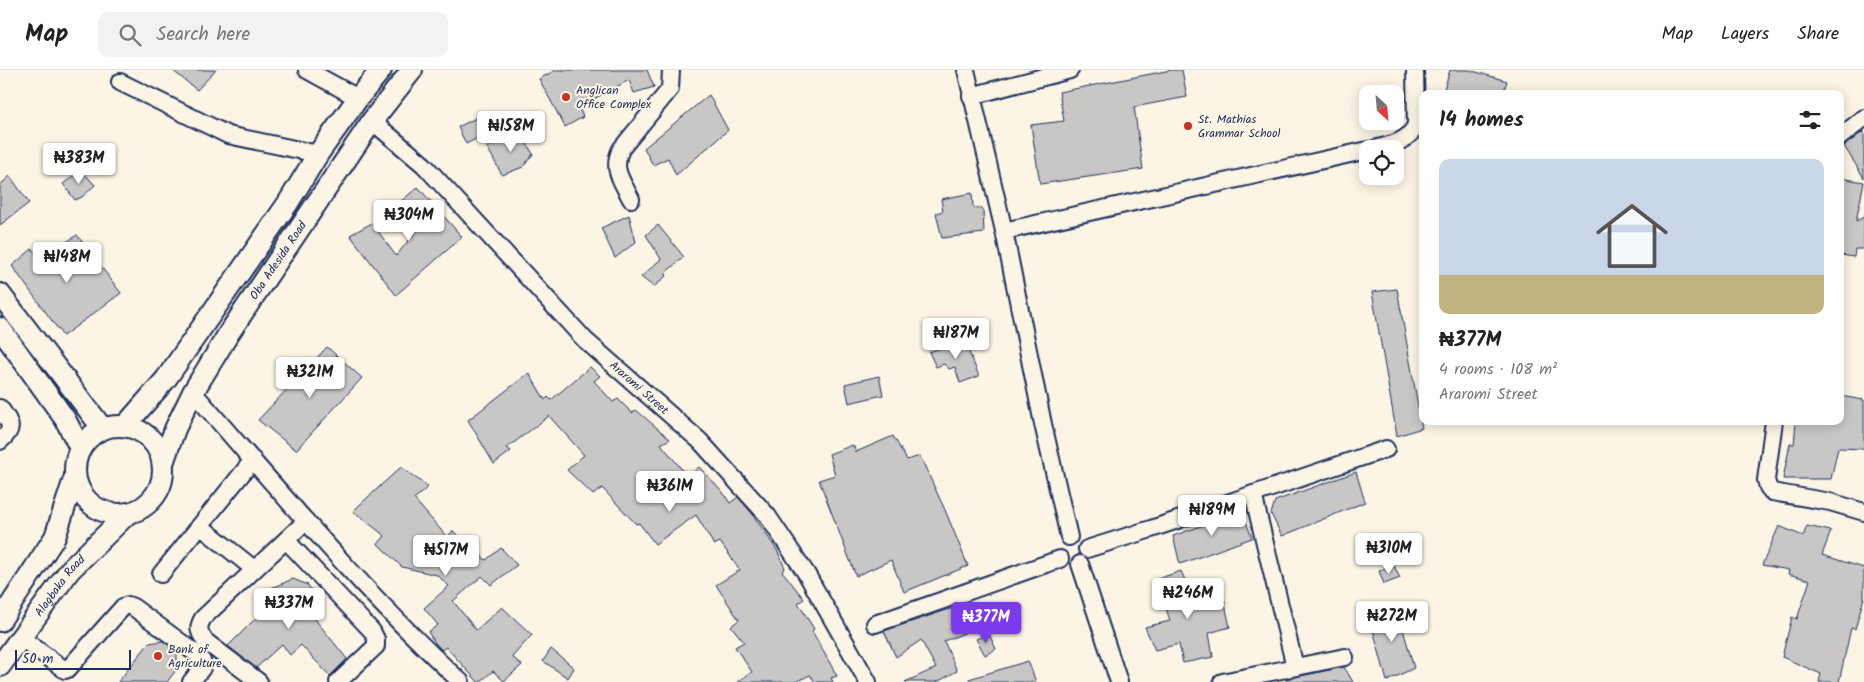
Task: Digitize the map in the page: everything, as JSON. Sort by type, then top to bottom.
[{"type":"main road","name":"Oba Adesida Road","points":[[125,426],[166,379],[282,211],[318,154],[358,98],[381,70]]},
{"type":"main road","name":"Oba Adesida Road","points":[[163,463],[175,429],[194,392],[229,333],[372,121],[412,70]]},
{"type":"main road","points":[[0,294],[103,429]]},
{"type":"main road","points":[[0,328],[65,419],[80,448]]},
{"type":"main road","points":[[0,621],[55,537],[74,476],[75,462],[80,448],[90,436],[103,429],[125,426],[143,433],[156,446],[163,463],[163,477],[159,489],[151,500],[140,509],[128,513],[110,514],[93,506],[80,493],[74,476]]},
{"type":"main road","name":"Alagbaka Road","points":[[0,666],[70,570],[128,513]]},
{"type":"street","points":[[306,70],[358,98]]},
{"type":"street","points":[[631,199],[617,171],[616,158],[621,149],[670,89],[671,70]]},
{"type":"street","points":[[966,70],[1004,231],[1043,424],[1069,537]]},
{"type":"street","points":[[971,96],[1070,70]]},
{"type":"street","points":[[1402,140],[1412,132],[1416,125],[1415,70]]},
{"type":"street","points":[[120,82],[228,135],[318,154]]},
{"type":"street","points":[[1844,134],[1864,118]]},
{"type":"street","name":"Araromi Street","points":[[372,121],[424,165],[585,340],[700,441],[767,515],[806,573],[868,682]]},
{"type":"street","points":[[1004,231],[1359,152]]},
{"type":"street","points":[[194,392],[306,521],[416,640],[461,682]]},
{"type":"street","points":[[0,408],[10,422],[10,429],[7,436],[0,441]]},
{"type":"street","points":[[1773,425],[1766,480],[1772,492],[1830,502],[1864,512]]},
{"type":"street","points":[[1086,548],[1386,449]]},
{"type":"street","points":[[161,574],[253,460]]},
{"type":"street","points":[[1253,494],[1295,667]]},
{"type":"street","points":[[259,682],[205,642],[199,632],[199,625],[203,618],[306,521]]},
{"type":"street","points":[[200,526],[254,569]]},
{"type":"street","points":[[1069,537],[1080,539],[1086,548],[1084,560],[1080,564],[1069,566],[1057,554],[1060,543],[1069,537]]},
{"type":"street","points":[[286,540],[372,631],[376,638],[376,646],[338,682]]},
{"type":"street","points":[[876,624],[1060,559]]},
{"type":"street","points":[[1080,564],[1119,682]]},
{"type":"street","points":[[20,637],[65,670],[68,669],[123,607],[128,605],[198,656],[202,662],[202,668],[191,682]]},
{"type":"street","points":[[1222,682],[1345,657]]},
{"type":"building","points":[[172,70],[216,70],[197,90]]},
{"type":"building","name":"Anglican Office Complex","points":[[556,70],[647,70],[654,87],[634,93],[629,80],[579,107],[583,117],[565,127],[539,79]]},
{"type":"building","points":[[1171,70],[1182,70],[1187,97],[1134,107],[1143,169],[1040,184],[1031,125],[1064,121],[1059,92]]},
{"type":"building","points":[[1450,70],[1469,70],[1507,81],[1504,90],[1444,89]]},
{"type":"building","points":[[709,95],[728,130],[676,175],[668,158],[653,165],[644,148]]},
{"type":"building","points":[[482,115],[490,132],[466,144],[458,127]]},
{"type":"building","points":[[1864,131],[1864,178],[1844,146]]},
{"type":"building","points":[[520,132],[533,154],[523,167],[502,175],[487,147]]},
{"type":"building","points":[[81,170],[95,185],[82,197],[75,200],[63,184]]},
{"type":"building","points":[[10,176],[29,203],[0,225],[0,185]]},
{"type":"building","points":[[1844,179],[1864,182],[1856,221],[1864,217],[1864,249],[1855,249],[1854,257],[1844,256]]},
{"type":"building","points":[[418,187],[462,237],[396,295],[350,235],[372,223],[396,256],[417,230],[394,207]]},
{"type":"building","points":[[972,193],[973,207],[983,209],[984,233],[942,238],[936,213],[943,211],[941,199]]},
{"type":"building","points":[[629,215],[636,242],[615,258],[601,228]]},
{"type":"building","points":[[658,225],[684,257],[665,273],[667,275],[654,287],[641,277],[661,259],[646,235]]},
{"type":"building","points":[[77,235],[121,293],[63,336],[12,266],[32,249],[41,259]]},
{"type":"building","points":[[1397,289],[1419,411],[1419,425],[1421,425],[1422,428],[1397,436],[1372,292]]},
{"type":"building","points":[[964,340],[979,376],[960,383],[955,367],[949,369],[944,364],[936,367],[929,352]]},
{"type":"building","points":[[327,347],[362,378],[296,450],[258,420]]},
{"type":"building","points":[[590,367],[600,376],[594,381],[613,402],[618,399],[632,413],[636,410],[670,439],[661,444],[688,477],[699,467],[722,491],[730,503],[738,497],[751,512],[777,550],[785,568],[782,571],[804,599],[798,603],[814,629],[812,631],[837,676],[831,678],[833,682],[815,682],[810,675],[795,682],[737,682],[752,672],[735,647],[744,642],[731,626],[739,620],[716,585],[740,570],[720,542],[714,545],[696,515],[655,544],[639,523],[636,524],[602,488],[593,495],[567,470],[584,455],[549,416],[507,448],[511,451],[494,464],[468,420],[529,373],[545,400],[548,397],[551,400]]},
{"type":"building","points":[[879,376],[883,395],[849,403],[845,384]]},
{"type":"building","points":[[1844,397],[1864,400],[1864,449],[1838,448],[1831,479],[1783,479],[1790,444],[1794,444],[1796,425],[1844,425]]},
{"type":"building","points":[[893,436],[907,460],[920,456],[968,566],[904,592],[891,560],[856,576],[819,480],[835,475],[829,454],[853,445],[856,452]]},
{"type":"building","points":[[401,467],[428,487],[414,499],[447,537],[453,531],[486,560],[501,548],[517,565],[491,585],[482,576],[453,601],[476,630],[502,607],[532,635],[512,657],[522,665],[504,681],[493,671],[478,682],[446,647],[442,650],[436,644],[428,632],[438,625],[424,608],[449,586],[437,575],[402,567],[378,544],[385,536],[353,511]]},
{"type":"building","points":[[1356,472],[1365,502],[1282,536],[1271,514],[1275,501]]},
{"type":"building","points":[[1242,511],[1252,538],[1180,564],[1173,536]]},
{"type":"building","points":[[1779,526],[1803,536],[1807,526],[1831,531],[1822,555],[1864,568],[1864,598],[1855,629],[1851,628],[1839,682],[1819,682],[1821,674],[1782,657],[1792,617],[1797,619],[1810,580],[1788,574],[1789,570],[1762,565]]},
{"type":"building","points":[[1394,566],[1400,578],[1384,584],[1379,571]]},
{"type":"building","points":[[1181,571],[1195,603],[1223,595],[1230,627],[1209,633],[1213,657],[1183,663],[1179,644],[1155,650],[1145,627],[1170,621],[1157,579]]},
{"type":"building","points":[[293,579],[308,585],[317,601],[311,614],[347,659],[330,676],[301,645],[290,655],[282,644],[256,668],[228,646],[272,602],[271,588]]},
{"type":"building","points":[[953,608],[965,633],[944,641],[957,671],[937,682],[905,682],[936,668],[921,640],[896,657],[884,631]]},
{"type":"building","points":[[1397,608],[1414,668],[1387,681],[1369,615]]},
{"type":"building","points":[[989,634],[996,649],[985,655],[976,639]]},
{"type":"building","name":"Bank of Agriculture","points":[[163,641],[177,652],[177,669],[167,682],[118,682],[149,643]]},
{"type":"building","points":[[551,649],[574,668],[568,678],[543,661]]},
{"type":"building","points":[[1028,661],[1036,682],[970,682],[969,679]]},
{"type":"building","points":[[1344,667],[1353,682],[1286,682],[1286,679]]},
{"type":"place","name":"Anglican Office Complex","points":[[566,97]]},
{"type":"place","name":"St. Mathias Grammar School","points":[[1188,126]]},
{"type":"place","name":"Bank of Agriculture","points":[[158,656]]}]
